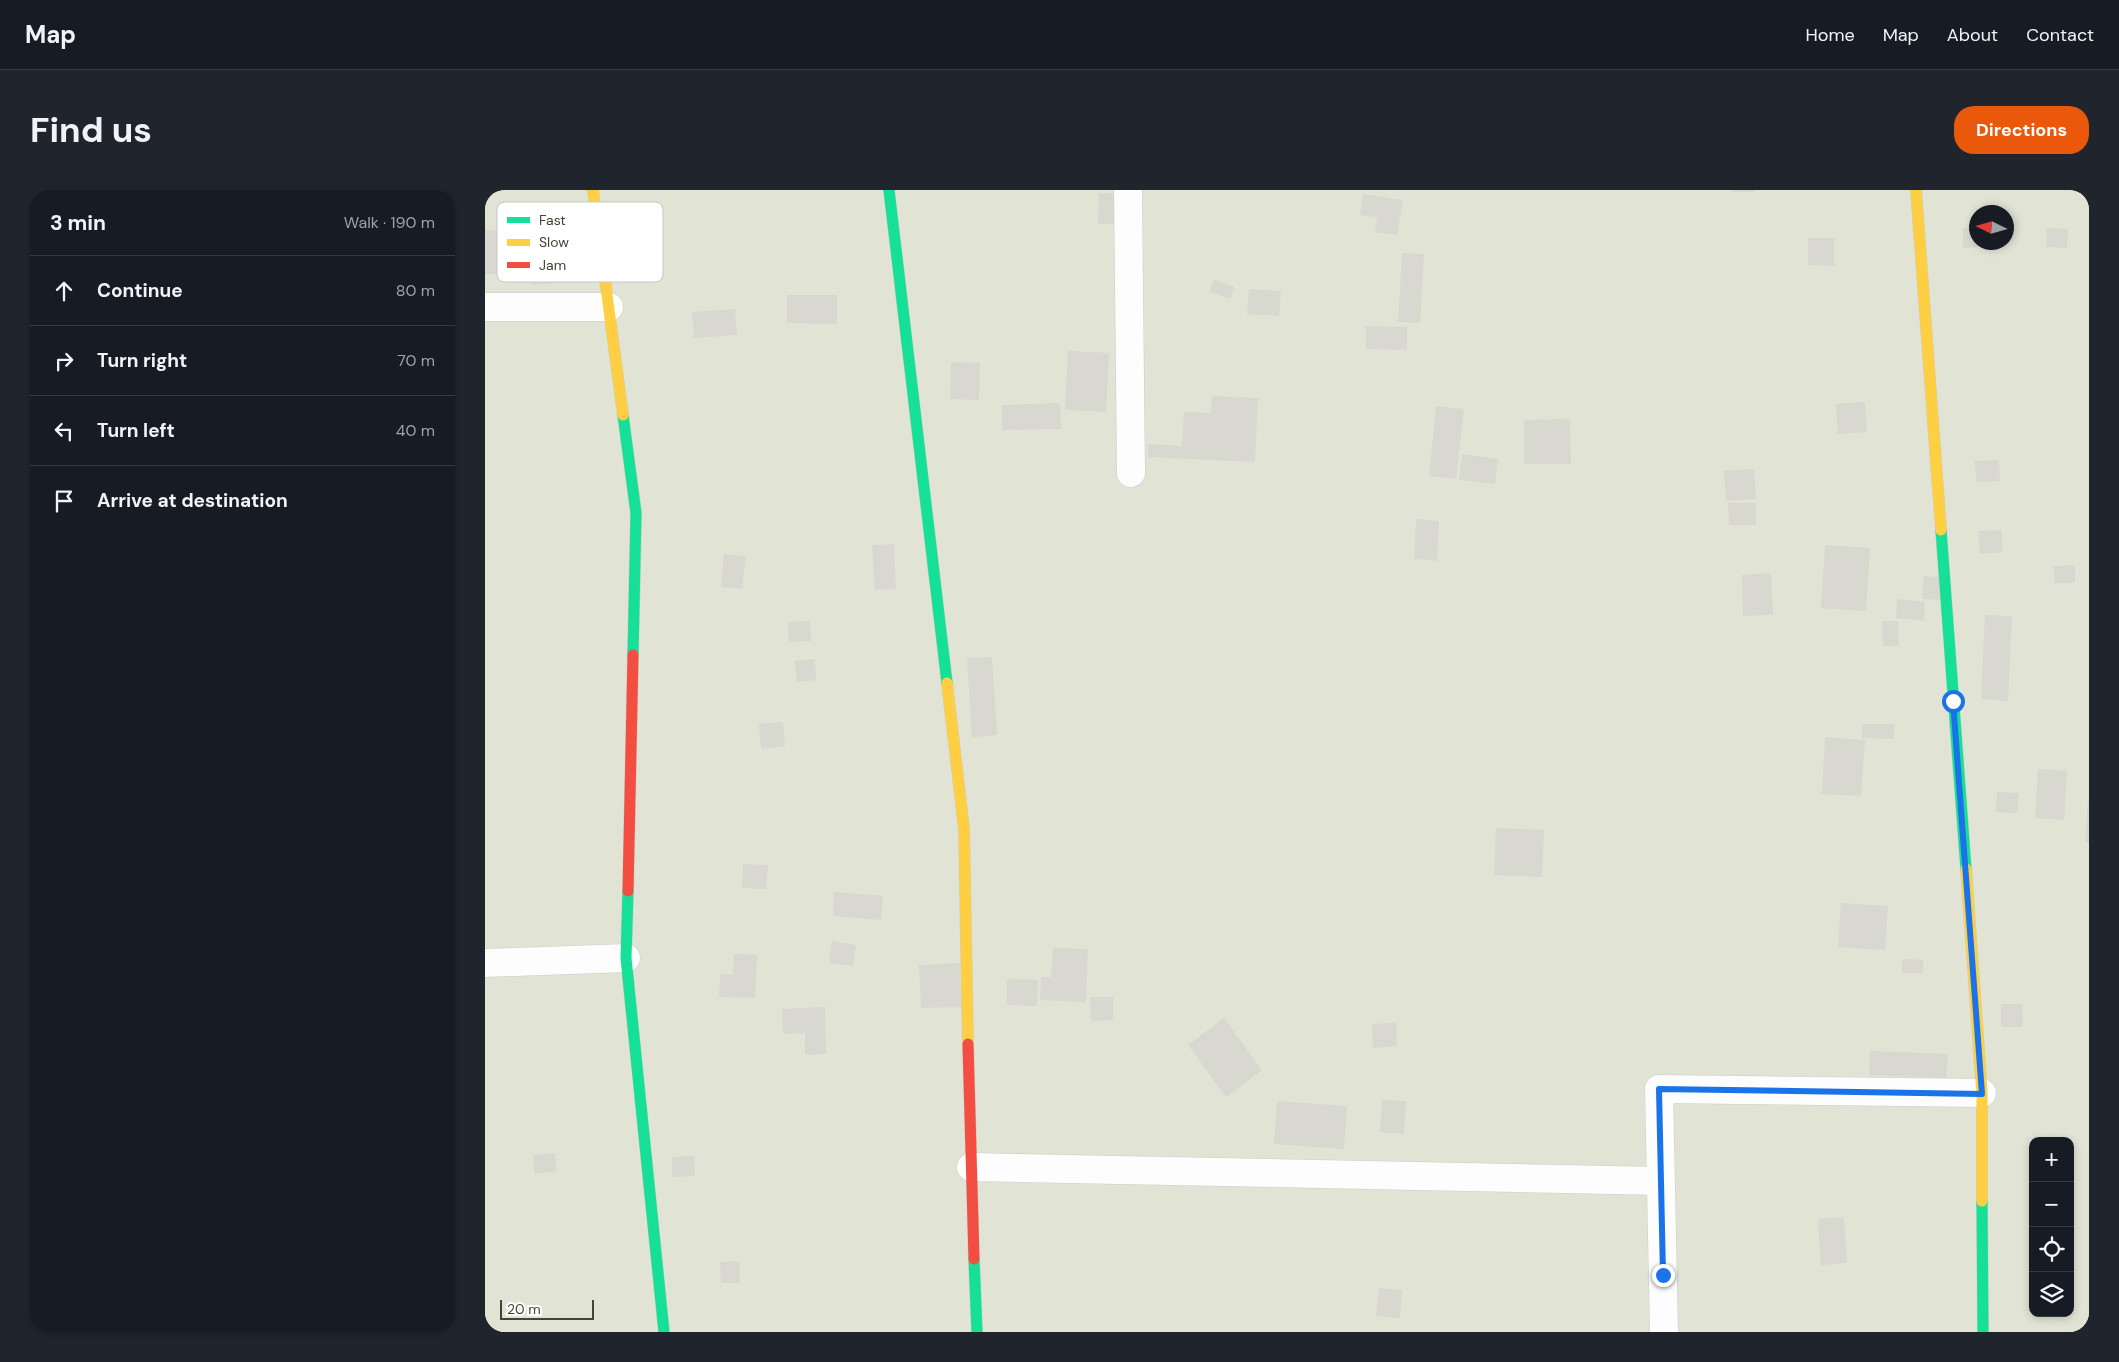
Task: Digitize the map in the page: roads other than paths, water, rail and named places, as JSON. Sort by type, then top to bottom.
[{"type":"street","points":[[889,190],[964,828],[971,1167],[977,1332]]},
{"type":"street","points":[[1128,190],[1131,473]]},
{"type":"street","points":[[1916,190],[1982,1094],[1983,1332]]},
{"type":"street","points":[[606,282],[636,513],[626,958],[664,1332]]},
{"type":"street","points":[[485,308],[609,307]]},
{"type":"street","points":[[485,964],[626,958]]},
{"type":"street","points":[[1664,1332],[1659,1089],[1982,1094]]},
{"type":"street","points":[[971,1167],[1661,1181]]}]
